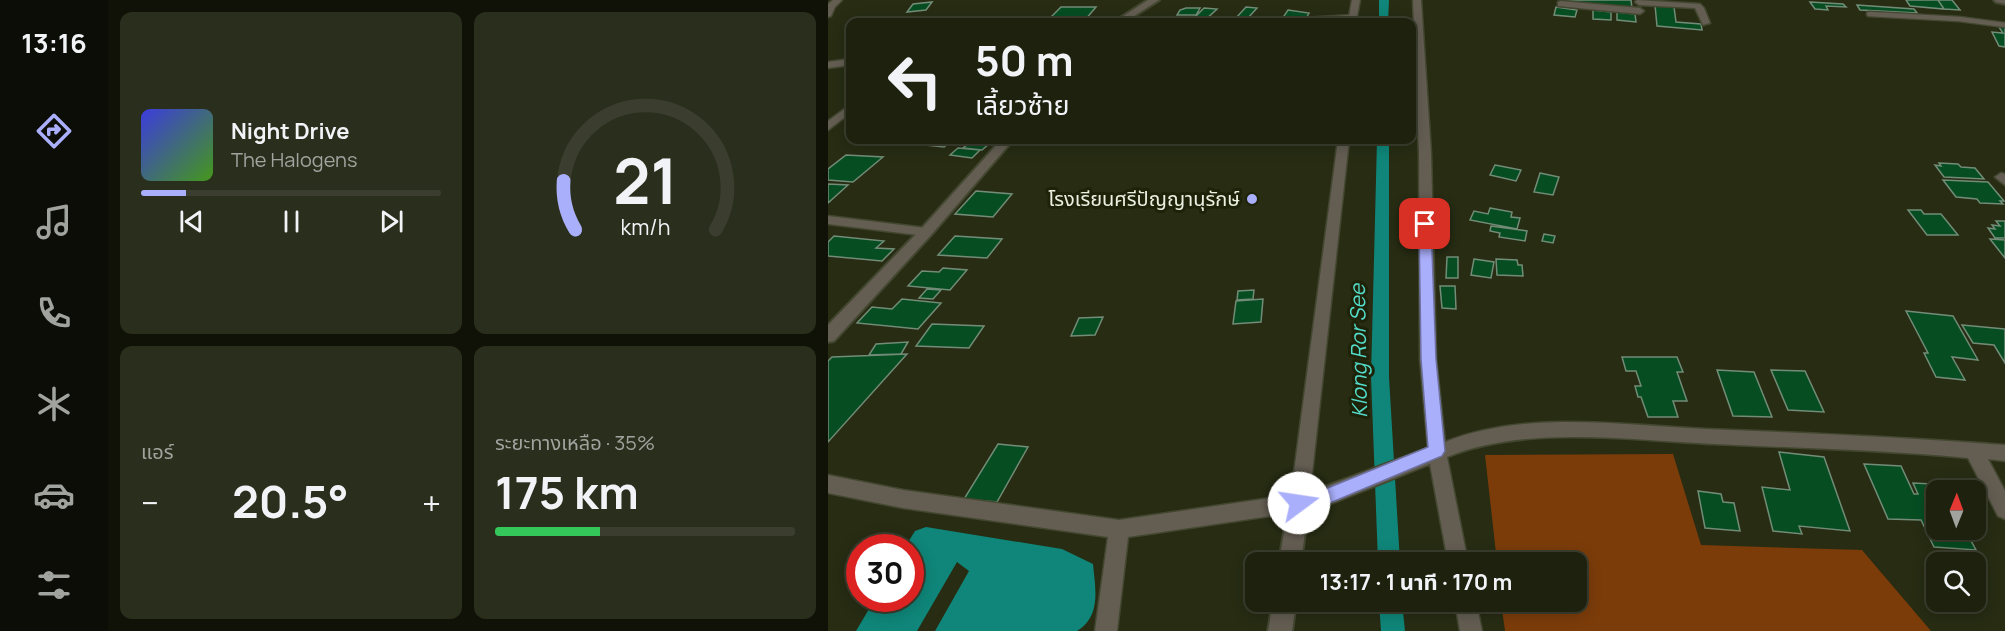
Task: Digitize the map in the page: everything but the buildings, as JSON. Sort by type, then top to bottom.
[{"type":"street","points":[[828,14],[831,6],[838,0]]},
{"type":"street","points":[[1126,18],[1155,0]]},
{"type":"street","points":[[1353,18],[1356,0]]},
{"type":"street","points":[[1417,0],[1425,153],[1431,454],[1456,552]]},
{"type":"street","points":[[2000,0],[2005,1]]},
{"type":"street","points":[[1561,4],[1640,8],[1694,6],[1700,8],[1706,23]]},
{"type":"street","points":[[828,65],[846,63]]},
{"type":"street","points":[[828,128],[846,112]]},
{"type":"street","points":[[828,336],[926,232],[1003,144]]},
{"type":"street","points":[[1293,552],[1309,502],[1343,144]]},
{"type":"street","points":[[828,220],[926,232]]},
{"type":"street","points":[[828,484],[903,499],[1119,529],[1309,502],[1469,440],[1527,431],[1592,431],[2005,453]]},
{"type":"street","points":[[1973,450],[2005,510]]},
{"type":"street","points":[[1106,631],[1119,529]]},
{"type":"street","points":[[1280,631],[1283,612]]},
{"type":"street","points":[[1468,612],[1471,631]]},
{"type":"lane","points":[[1869,14],[1959,19],[2005,25]]},
{"type":"shaded area","points":[[1673,454],[1701,545],[1862,550],[1931,631],[1505,631],[1502,612],[1587,612],[1587,552],[1496,552],[1485,455]]},
{"type":"water","points":[[926,527],[1062,549],[1093,564],[1094,609],[1085,625],[1077,631],[935,631],[969,571],[957,562],[917,631],[856,631],[867,612],[924,612],[924,534],[913,534]]},
{"type":"waterway","name":"Klong Ror See","points":[[1384,0],[1384,18]]},
{"type":"waterway","name":"Klong Ror See","points":[[1383,144],[1380,377],[1389,552]]},
{"type":"waterway","name":"Klong Ror See","points":[[1392,612],[1393,631]]},
{"type":"place","name":"โรงเรียนศรีปัญญานุรักษ์","points":[[1252,199]]},
{"type":"route","points":[[1299,503],[1318,500],[1437,451],[1428,359],[1425,224]]}]
